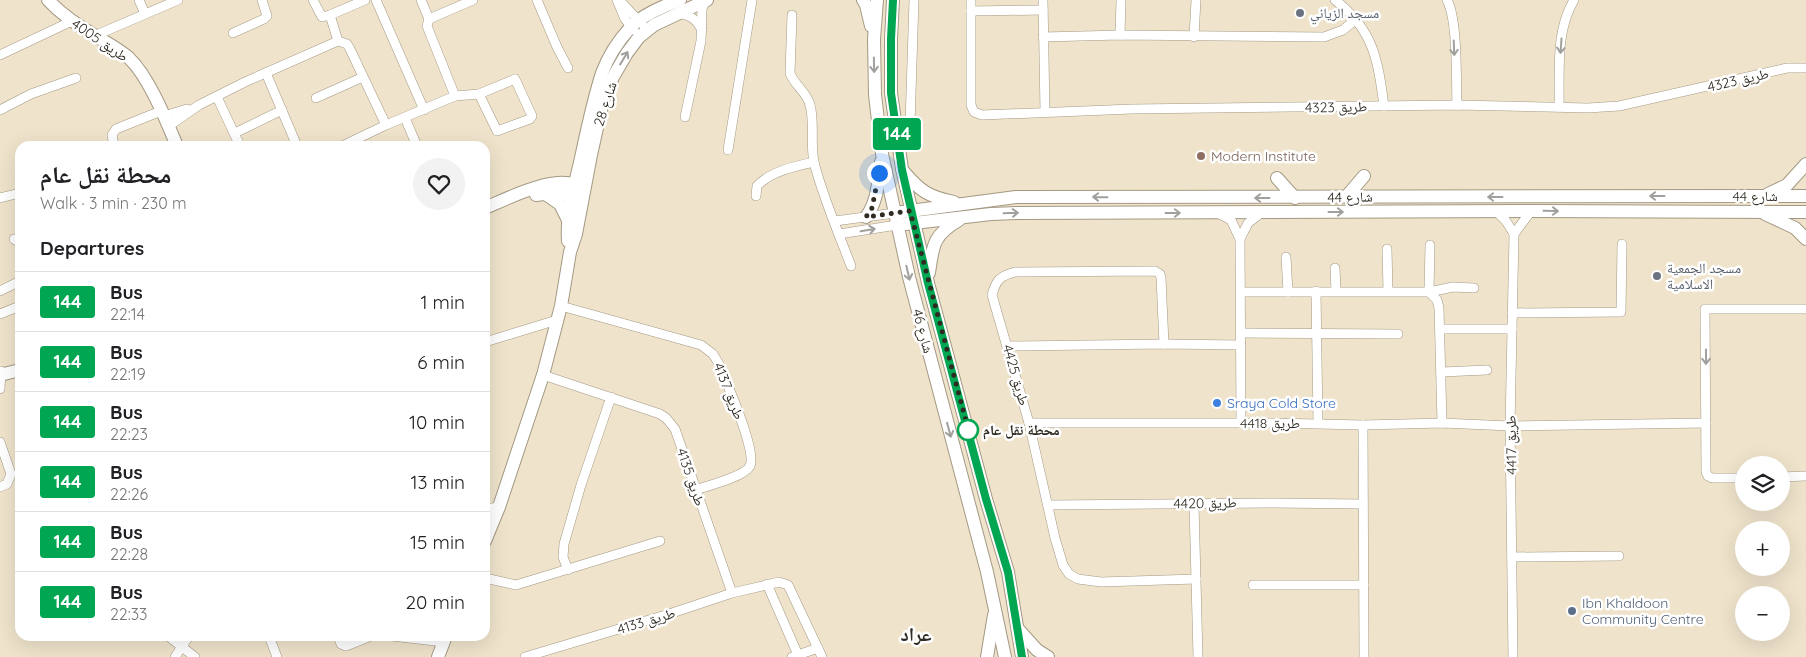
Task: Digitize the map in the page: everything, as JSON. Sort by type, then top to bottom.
[{"type":"main road","name":"طريق 4005","points":[[48,0],[72,21],[129,58],[139,69],[175,141]]},
{"type":"main road","name":"شارع 28","points":[[490,529],[543,375],[561,306],[570,252],[576,234],[583,148],[603,72],[616,47],[639,28],[654,24],[678,6],[706,0]]},
{"type":"main road","points":[[863,0],[866,5],[874,39]]},
{"type":"main road","name":"شارع 46","points":[[877,0],[874,39],[875,94],[882,154],[909,277],[995,605],[1005,657]]},
{"type":"main road","name":"شارع 46","points":[[893,0],[891,93],[910,211],[986,499],[1008,572],[1022,657]]},
{"type":"main road","name":"شارع 28","points":[[570,252],[567,233],[569,222],[603,101],[613,77],[639,28]]},
{"type":"main road","points":[[490,214],[546,189],[570,171],[583,148]]},
{"type":"main road","points":[[866,217],[872,208],[876,194],[882,154]]},
{"type":"main road","points":[[1762,196],[1787,185],[1806,164]]},
{"type":"main road","points":[[902,170],[919,188],[932,197],[961,204]]},
{"type":"main road","points":[[1346,196],[1364,176]]},
{"type":"main road","points":[[1277,178],[1295,198]]},
{"type":"main road","points":[[546,189],[560,204],[569,222]]},
{"type":"main road","points":[[490,206],[546,189],[579,191]]},
{"type":"main road","name":"شارع 44","points":[[896,219],[910,211],[1016,197],[1806,196]]},
{"type":"main road","points":[[1760,212],[1794,228],[1806,239]]},
{"type":"main road","name":"شارع 44","points":[[896,219],[914,223],[1017,213],[1806,212]]},
{"type":"main road","points":[[928,283],[934,243],[940,233],[962,218]]},
{"type":"main road","points":[[0,372],[15,366]]},
{"type":"main road","points":[[0,372],[15,370]]},
{"type":"main road","points":[[987,657],[995,605]]},
{"type":"main road","points":[[1018,629],[1036,650],[1048,657]]},
{"type":"main road","points":[[438,657],[444,641]]},
{"type":"street","points":[[139,0],[144,14]]},
{"type":"street","points":[[94,36],[178,0]]},
{"type":"street","points":[[233,33],[267,16],[262,0]]},
{"type":"street","points":[[313,0],[322,17],[365,0]]},
{"type":"street","points":[[376,0],[424,110]]},
{"type":"street","points":[[421,0],[429,20],[427,26],[455,96]]},
{"type":"street","points":[[429,20],[473,0]]},
{"type":"street","points":[[537,0],[568,68]]},
{"type":"street","points":[[618,0],[639,28]]},
{"type":"street","name":"شارع 28","points":[[685,117],[702,31],[702,9],[706,0]]},
{"type":"street","points":[[728,150],[752,0]]},
{"type":"street","points":[[910,124],[914,0]]},
{"type":"street","name":"طريق 4323","points":[[971,0],[972,105],[974,112],[982,115],[1045,112],[1384,106],[1619,106],[1786,68],[1806,68]]},
{"type":"street","points":[[1044,0],[1045,112]]},
{"type":"street","points":[[1120,35],[1121,0]]},
{"type":"street","points":[[1194,37],[1196,0]]},
{"type":"street","points":[[1335,0],[1356,19],[1367,35],[1377,57],[1384,106]]},
{"type":"street","points":[[1447,0],[1452,13],[1456,105]]},
{"type":"street","points":[[1559,107],[1560,44],[1563,24],[1574,0]]},
{"type":"street","points":[[678,6],[697,22],[702,31]]},
{"type":"street","points":[[971,11],[1043,10]]},
{"type":"street","points":[[330,15],[338,41]]},
{"type":"street","points":[[792,15],[791,77],[807,96],[811,105],[811,143],[814,162],[851,266]]},
{"type":"street","points":[[1043,37],[1120,35],[1324,37],[1343,30],[1356,19]]},
{"type":"street","points":[[0,55],[72,21]]},
{"type":"street","points":[[113,141],[112,135],[116,129],[165,118],[194,107],[266,72],[338,41],[347,44],[386,124]]},
{"type":"street","points":[[266,72],[295,141]]},
{"type":"street","points":[[316,98],[363,77]]},
{"type":"street","points":[[0,110],[31,94],[76,78]]},
{"type":"street","points":[[352,141],[386,124],[405,118],[455,96],[479,94],[515,79],[532,116],[530,119],[497,131],[479,94]]},
{"type":"street","points":[[217,96],[238,141]]},
{"type":"street","points":[[234,133],[282,110]]},
{"type":"street","points":[[405,118],[416,141]]},
{"type":"street","points":[[756,196],[757,186],[768,178],[789,169],[814,162]]},
{"type":"street","points":[[0,198],[15,194]]},
{"type":"street","points":[[1496,211],[1506,221],[1514,234],[1531,211]]},
{"type":"street","points":[[1218,213],[1231,220],[1240,239],[1241,423]]},
{"type":"street","points":[[1240,239],[1248,223],[1261,213]]},
{"type":"street","points":[[835,221],[866,217],[896,219]]},
{"type":"street","points":[[839,234],[896,219]]},
{"type":"street","name":"طريق 4417","points":[[1513,657],[1510,426],[1514,234]]},
{"type":"street","points":[[1512,313],[1621,312],[1622,244]]},
{"type":"street","points":[[1430,245],[1429,292],[1437,300],[1440,329],[1442,423]]},
{"type":"street","points":[[1387,249],[1388,291]]},
{"type":"street","points":[[1286,257],[1288,292]]},
{"type":"street","points":[[1335,268],[1336,291]]},
{"type":"street","name":"طريق 4425","points":[[1164,344],[1161,278],[1160,274],[1155,271],[1084,270],[1015,272],[1003,275],[995,284],[992,295],[1029,423],[1055,538],[1063,565],[1069,574],[1078,579],[1101,582],[1196,579]]},
{"type":"street","points":[[0,291],[15,284]]},
{"type":"street","points":[[1241,292],[1429,292],[1453,287],[1474,288]]},
{"type":"street","points":[[1316,291],[1318,423]]},
{"type":"street","name":"طريق 4137","points":[[561,306],[701,345],[713,354],[719,364],[746,434],[751,457],[750,466],[742,473],[695,490]]},
{"type":"street","points":[[0,314],[15,308]]},
{"type":"street","points":[[1735,478],[1712,478],[1707,475],[1705,309],[1806,309]]},
{"type":"street","points":[[490,340],[557,320]]},
{"type":"street","points":[[1440,329],[1512,329]]},
{"type":"street","points":[[1240,333],[1398,334]]},
{"type":"street","points":[[1008,346],[1240,345]]},
{"type":"street","points":[[1442,372],[1487,370]]},
{"type":"street","points":[[0,372],[0,389]]},
{"type":"street","name":"طريق 4135","points":[[543,375],[660,414],[666,418],[674,429],[732,593]]},
{"type":"street","points":[[568,570],[563,557],[564,544],[581,485],[611,397]]},
{"type":"street","name":"طريق 4418","points":[[1029,423],[1318,423],[1363,425],[1442,423],[1510,426],[1706,423]]},
{"type":"street","points":[[1363,425],[1364,657]]},
{"type":"street","points":[[0,442],[12,474],[7,484],[0,487]]},
{"type":"street","points":[[1790,477],[1806,476]]},
{"type":"street","points":[[1194,504],[1198,657]]},
{"type":"street","name":"طريق 4420","points":[[1048,505],[1363,504]]},
{"type":"street","points":[[490,508],[499,507]]},
{"type":"street","points":[[490,579],[516,585],[660,541]]},
{"type":"street","points":[[1512,557],[1619,556]]},
{"type":"street","name":"طريق 4133","points":[[525,657],[551,654],[732,593],[768,584],[779,582],[788,585],[820,653],[795,656],[768,584]]},
{"type":"street","points":[[1253,585],[1364,585]]},
{"type":"street","points":[[173,641],[195,657]]},
{"type":"street","points":[[175,657],[185,641]]},
{"type":"street","points":[[271,641],[277,657]]},
{"type":"street","points":[[340,641],[341,644],[346,646],[358,641]]},
{"type":"bus line","name":"144","points":[[893,0],[891,93],[910,211],[986,499],[1008,572],[1022,657]]},
{"type":"place","name":"مسجد الزياني","points":[[1300,13]]},
{"type":"place","name":"Modern Institute","points":[[1201,156]]},
{"type":"place","name":"مسجد الجمعية الاسلامية","points":[[1657,276]]},
{"type":"place","name":"Sraya Cold Store","points":[[1217,403]]},
{"type":"place","name":"محطة نقل عام","points":[[968,430]]},
{"type":"place","name":"Ibn Khaldoon Community Centre","points":[[1572,611]]},
{"type":"district","name":"عراد","points":[[916,634]]},
{"type":"route","points":[[879,173],[872,208],[866,217],[910,211],[969,432],[968,430]]}]
